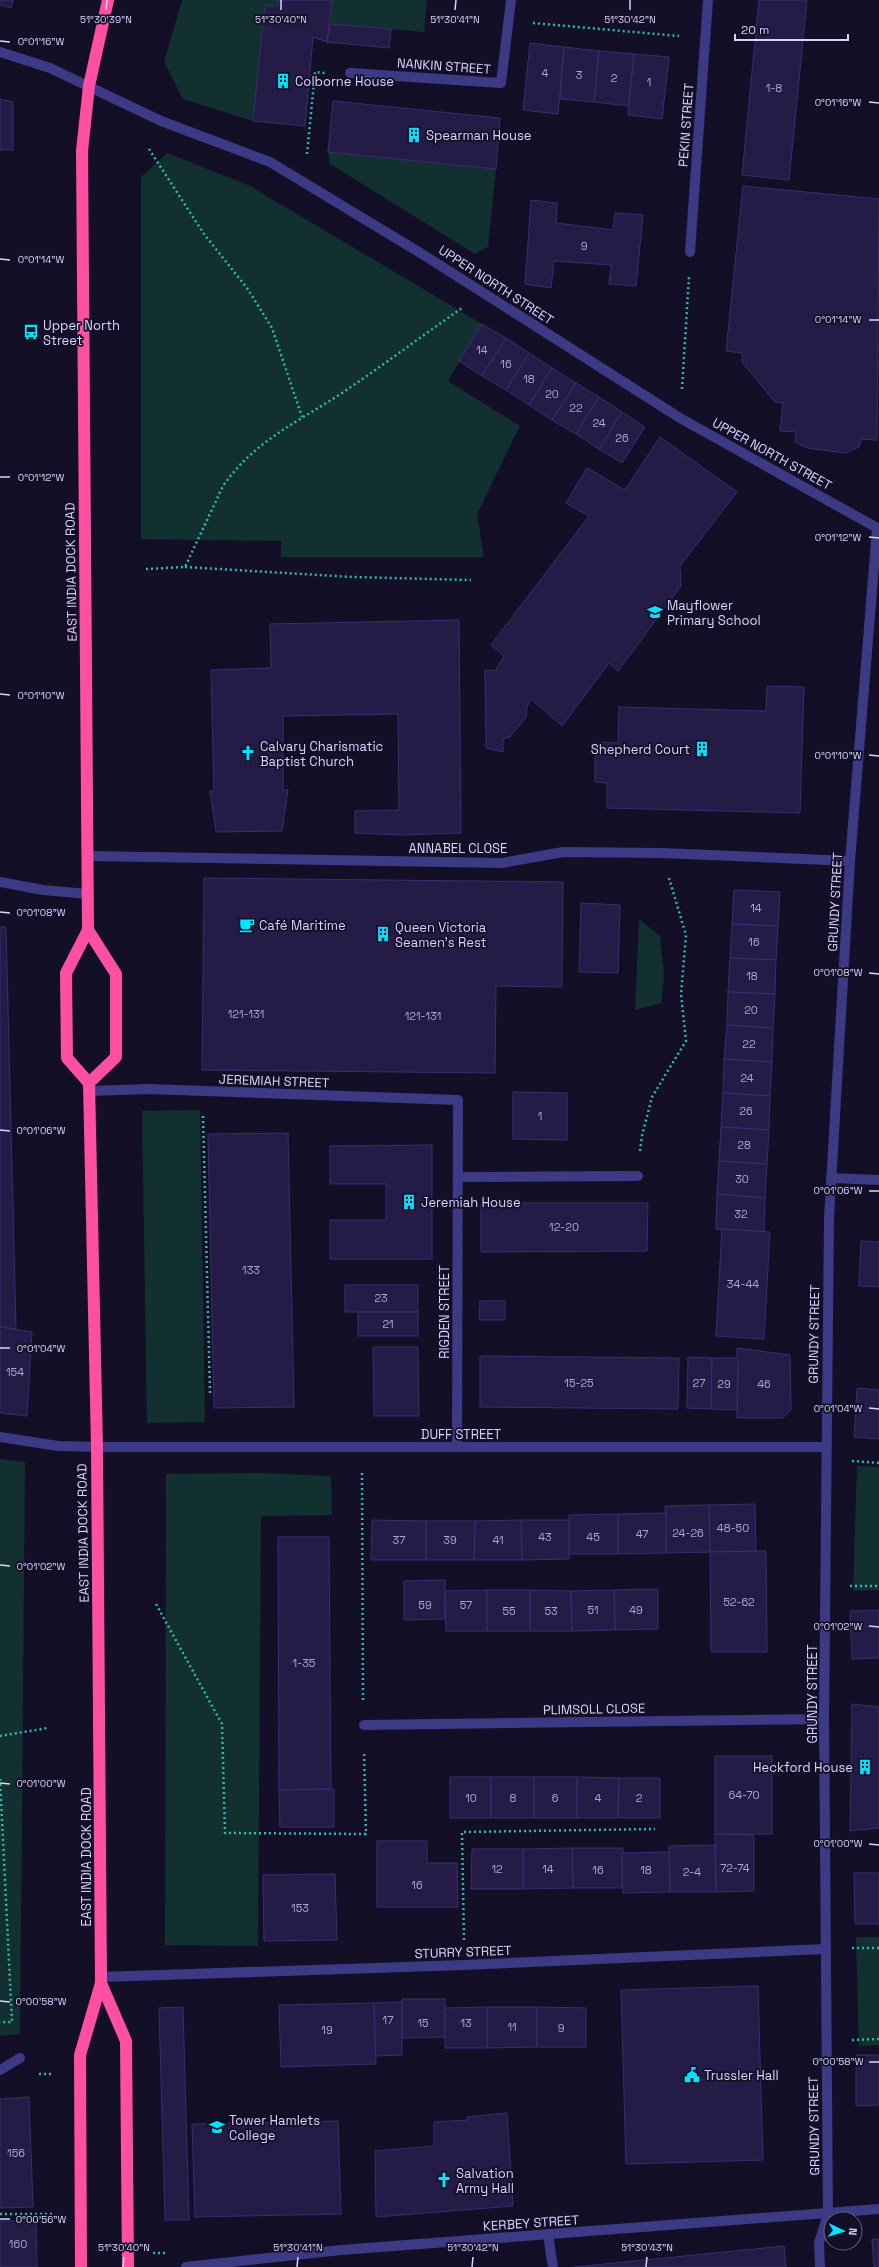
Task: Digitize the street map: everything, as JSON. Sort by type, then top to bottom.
[{"type":"highway","name":"EAST INDIA DOCK ROAD","points":[[81,2267],[80,2055],[101,1980],[97,1447],[89,1087],[67,1058],[66,973],[88,930],[82,151],[89,86],[108,0]]},
{"type":"highway","points":[[88,930],[116,974],[116,1057],[89,1087]]},
{"type":"highway","name":"EAST INDIA DOCK ROAD","points":[[101,1980],[126,2041],[128,2267]]},
{"type":"street","name":"NANKIN STREET","points":[[350,73],[501,83],[511,0]]},
{"type":"street","name":"PEKIN STREET","points":[[690,252],[708,0]]},
{"type":"street","name":"UPPER NORTH STREET","points":[[0,52],[50,68],[161,121],[270,162],[427,256],[680,418],[878,529]]},
{"type":"street","name":"GRUNDY STREET","points":[[828,2211],[824,1719],[829,1218],[850,861],[878,529]]},
{"type":"street","name":"ANNABEL CLOSE","points":[[88,856],[502,863],[564,852],[661,853],[850,861]]},
{"type":"street","points":[[0,882],[43,890],[88,894]]},
{"type":"street","name":"JEREMIAH STREET","points":[[89,1087],[458,1100]]},
{"type":"street","name":"RIGDEN STREET","points":[[457,1447],[458,1100]]},
{"type":"street","points":[[458,1177],[638,1176]]},
{"type":"street","points":[[832,1178],[879,1180]]},
{"type":"street","name":"DUFF STREET","points":[[0,1437],[58,1446],[97,1447],[826,1447]]},
{"type":"street","name":"PLIMSOLL CLOSE","points":[[364,1725],[824,1719]]},
{"type":"street","name":"STURRY STREET","points":[[101,1980],[825,1949]]},
{"type":"street","points":[[0,2070],[20,2058]]},
{"type":"street","name":"KERBEY STREET","points":[[859,2211],[879,2209]]},
{"type":"street","name":"KERBEY STREET","points":[[186,2267],[341,2250],[823,2214]]},
{"type":"street","name":"GRUNDY STREET","points":[[820,2267],[819,2243],[823,2230]]},
{"type":"street","points":[[548,2235],[552,2267]]},
{"type":"path","points":[[508,22],[706,37]]},
{"type":"path","points":[[306,161],[315,72],[350,73]]},
{"type":"path","points":[[149,149],[204,234],[247,288],[272,328],[302,418]]},
{"type":"path","points":[[682,389],[690,252]]},
{"type":"path","points":[[184,567],[223,486],[231,474],[262,443],[342,392],[463,307]]},
{"type":"path","points":[[146,569],[184,567],[352,576],[471,580]]},
{"type":"path","points":[[638,1176],[642,1136],[652,1097],[686,1041],[681,994],[686,935],[661,853]]},
{"type":"path","points":[[203,1091],[210,1393]]},
{"type":"path","points":[[156,1604],[222,1724],[225,1833],[366,1834],[360,1446]]},
{"type":"path","points":[[0,1736],[48,1728]]},
{"type":"path","points":[[0,1779],[12,2022],[0,2022]]},
{"type":"path","points":[[464,1965],[462,1832],[655,1829]]},
{"type":"path","points":[[0,2214],[81,2214]]},
{"type":"green space","points":[[182,0],[278,0],[278,6],[265,5],[253,121],[183,99],[164,62]]},
{"type":"green space","points":[[332,0],[427,0],[424,32],[330,24]]},
{"type":"green space","points":[[328,152],[496,169],[488,247],[475,254],[330,164]]},
{"type":"green space","points":[[167,153],[250,186],[482,324],[448,381],[520,426],[477,514],[484,557],[281,557],[281,541],[141,539],[141,177]]},
{"type":"green space","points":[[639,919],[660,936],[664,975],[661,1003],[635,1010]]},
{"type":"green space","points":[[200,1110],[205,1422],[147,1423],[142,1111]]},
{"type":"green space","points":[[0,1459],[25,1462],[20,2034],[0,2036]]},
{"type":"green space","points":[[857,1466],[879,1467],[879,1590],[853,1591]]},
{"type":"green space","points":[[262,1473],[331,1476],[332,1515],[261,1516],[258,1946],[165,1945],[166,1474]]},
{"type":"green space","points":[[856,1937],[879,1937],[879,2045],[859,2046]]},
{"type":"building","points":[[0,0],[13,0],[11,8],[0,5]]},
{"type":"building","name":"Colborne House","points":[[278,0],[332,0],[327,42],[313,37],[305,126],[253,121],[265,5],[278,6]]},
{"type":"building","points":[[759,0],[807,0],[789,180],[742,175]]},
{"type":"building","points":[[330,24],[391,29],[389,48],[327,42]]},
{"type":"building","points":[[530,43],[564,47],[558,114],[523,110]]},
{"type":"building","points":[[564,47],[599,51],[594,102],[560,99]]},
{"type":"building","points":[[599,51],[634,54],[629,106],[594,102]]},
{"type":"building","points":[[634,54],[669,57],[662,119],[628,115]]},
{"type":"building","points":[[0,99],[13,102],[13,150],[0,150]]},
{"type":"building","name":"Spearman House","points":[[333,101],[500,118],[496,169],[328,152]]},
{"type":"building","points":[[743,186],[879,199],[877,440],[861,439],[859,447],[846,453],[807,448],[795,442],[796,432],[780,431],[783,403],[775,402],[742,362],[742,353],[726,351]]},
{"type":"building","points":[[531,200],[557,203],[556,223],[613,230],[615,213],[643,215],[636,286],[609,284],[611,265],[554,261],[551,288],[525,284]]},
{"type":"building","points":[[482,324],[506,338],[482,376],[459,361]]},
{"type":"building","points":[[506,338],[529,353],[506,390],[482,376]]},
{"type":"building","points":[[529,353],[552,368],[529,405],[506,390]]},
{"type":"building","points":[[552,368],[576,383],[552,420],[529,405]]},
{"type":"building","points":[[576,383],[599,397],[576,434],[552,420]]},
{"type":"building","points":[[599,397],[622,412],[599,449],[576,434]]},
{"type":"building","points":[[622,412],[645,427],[622,463],[599,449]]},
{"type":"building","points":[[660,437],[737,492],[680,566],[681,586],[618,671],[609,663],[562,726],[531,699],[527,707],[526,717],[510,737],[503,739],[503,752],[486,748],[485,670],[495,671],[504,656],[491,645],[589,516],[566,503],[587,468],[625,490]]},
{"type":"building","name":"Calvary Charismatic Baptist Church","points":[[459,620],[461,833],[401,835],[355,833],[355,811],[399,810],[398,714],[283,716],[283,790],[288,790],[282,831],[216,832],[210,791],[214,791],[211,670],[271,668],[270,624]]},
{"type":"building","name":"Shepherd Court","points":[[767,686],[804,687],[800,813],[607,808],[607,783],[595,782],[595,756],[601,756],[601,742],[618,743],[619,707],[766,711]]},
{"type":"building","name":"Queen Victoria Seamen's Rest","points":[[204,878],[563,882],[562,987],[496,986],[495,1073],[202,1070]]},
{"type":"building","points":[[734,890],[780,892],[778,926],[732,924]]},
{"type":"building","points":[[581,903],[620,905],[618,973],[579,972]]},
{"type":"building","points":[[732,924],[778,926],[776,960],[730,958]]},
{"type":"building","points":[[0,927],[6,927],[16,1329],[0,1327]]},
{"type":"building","points":[[730,958],[776,960],[775,994],[728,992]]},
{"type":"building","points":[[728,992],[775,994],[773,1028],[727,1025]]},
{"type":"building","points":[[727,1025],[773,1028],[772,1062],[724,1059]]},
{"type":"building","points":[[724,1059],[772,1062],[770,1096],[723,1093]]},
{"type":"building","points":[[513,1092],[567,1093],[567,1140],[513,1139]]},
{"type":"building","points":[[723,1093],[770,1096],[769,1130],[721,1127]]},
{"type":"building","points":[[721,1127],[769,1130],[767,1164],[719,1161]]},
{"type":"building","points":[[288,1133],[294,1407],[214,1408],[208,1134]]},
{"type":"building","name":"Jeremiah House","points":[[432,1145],[432,1259],[330,1259],[330,1220],[386,1220],[386,1184],[330,1184],[330,1146]]},
{"type":"building","points":[[719,1161],[767,1164],[765,1198],[717,1194]]},
{"type":"building","points":[[717,1194],[765,1198],[764,1232],[716,1229]]},
{"type":"building","points":[[481,1203],[648,1203],[647,1251],[481,1252]]},
{"type":"building","points":[[722,1229],[770,1232],[764,1339],[716,1336]]},
{"type":"building","points":[[861,1241],[879,1242],[879,1287],[859,1286]]},
{"type":"building","points":[[345,1285],[418,1285],[418,1312],[345,1312]]},
{"type":"building","points":[[480,1301],[505,1301],[505,1320],[479,1320]]},
{"type":"building","points":[[358,1312],[418,1312],[418,1336],[358,1336]]},
{"type":"building","points":[[0,1327],[32,1332],[27,1416],[0,1413]]},
{"type":"building","points":[[373,1347],[418,1347],[419,1416],[374,1416]]},
{"type":"building","points":[[737,1348],[790,1355],[791,1410],[783,1418],[737,1418]]},
{"type":"building","points":[[480,1356],[679,1358],[678,1409],[480,1407]]},
{"type":"building","points":[[688,1357],[712,1358],[711,1409],[687,1408]]},
{"type":"building","points":[[712,1358],[738,1358],[737,1410],[711,1409]]},
{"type":"building","points":[[857,1388],[879,1390],[879,1439],[854,1437]]},
{"type":"building","points":[[755,1504],[756,1551],[710,1552],[709,1505]]},
{"type":"building","points":[[709,1505],[710,1552],[666,1553],[665,1506]]},
{"type":"building","points":[[666,1513],[666,1553],[618,1554],[618,1514]]},
{"type":"building","points":[[618,1514],[618,1554],[569,1554],[569,1515]]},
{"type":"building","points":[[372,1520],[426,1521],[426,1560],[371,1560]]},
{"type":"building","points":[[521,1520],[569,1520],[569,1559],[522,1560]]},
{"type":"building","points":[[521,1520],[522,1560],[474,1560],[475,1521]]},
{"type":"building","points":[[426,1521],[475,1521],[474,1560],[426,1560]]},
{"type":"building","points":[[278,1537],[329,1537],[331,1789],[279,1790]]},
{"type":"building","points":[[766,1551],[767,1652],[711,1652],[710,1552]]},
{"type":"building","points":[[445,1580],[445,1619],[404,1620],[404,1581]]},
{"type":"building","points":[[658,1589],[658,1629],[615,1630],[614,1590]]},
{"type":"building","points":[[487,1590],[487,1631],[446,1631],[445,1591]]},
{"type":"building","points":[[487,1590],[530,1590],[530,1631],[487,1631]]},
{"type":"building","points":[[530,1590],[571,1591],[572,1631],[530,1631]]},
{"type":"building","points":[[614,1590],[615,1630],[572,1631],[571,1591]]},
{"type":"building","points":[[879,1610],[879,1658],[852,1659],[850,1611]]},
{"type":"building","name":"Heckford House","points":[[852,1704],[879,1707],[879,1828],[850,1831]]},
{"type":"building","points":[[715,1756],[772,1756],[772,1834],[715,1834]]},
{"type":"building","points":[[450,1777],[491,1777],[491,1818],[450,1818]]},
{"type":"building","points":[[491,1777],[534,1777],[534,1818],[491,1818]]},
{"type":"building","points":[[534,1777],[577,1777],[577,1818],[534,1818]]},
{"type":"building","points":[[577,1777],[619,1778],[618,1818],[577,1818]]},
{"type":"building","points":[[619,1778],[660,1778],[660,1818],[618,1818]]},
{"type":"building","points":[[334,1789],[334,1827],[280,1827],[279,1790]]},
{"type":"building","points":[[715,1834],[754,1835],[754,1891],[716,1892]]},
{"type":"building","points":[[377,1841],[427,1841],[427,1863],[457,1863],[458,1907],[377,1907]]},
{"type":"building","points":[[715,1845],[716,1892],[670,1892],[669,1846]]},
{"type":"building","points":[[572,1848],[623,1848],[622,1888],[573,1888]]},
{"type":"building","points":[[572,1848],[573,1888],[523,1889],[523,1849]]},
{"type":"building","points":[[472,1849],[523,1849],[523,1889],[471,1889]]},
{"type":"building","points":[[669,1852],[670,1892],[623,1893],[622,1853]]},
{"type":"building","points":[[854,1873],[879,1873],[879,1924],[855,1924]]},
{"type":"building","points":[[335,1874],[337,1940],[264,1941],[263,1875]]},
{"type":"building","name":"Trussler Hall","points":[[758,1986],[763,2160],[626,2164],[621,1990]]},
{"type":"building","points":[[402,1999],[445,1999],[445,2037],[402,2038]]},
{"type":"building","points":[[402,2002],[402,2055],[375,2056],[374,2003]]},
{"type":"building","points":[[374,2003],[376,2064],[281,2067],[279,2005]]},
{"type":"building","points":[[183,2007],[189,2220],[165,2220],[159,2008]]},
{"type":"building","points":[[487,2007],[537,2007],[537,2047],[487,2048]]},
{"type":"building","points":[[487,2007],[487,2048],[445,2048],[445,2008]]},
{"type":"building","points":[[537,2007],[586,2008],[586,2047],[537,2047]]},
{"type":"building","points":[[856,2055],[879,2055],[879,2105],[856,2106]]},
{"type":"building","points":[[29,2097],[33,2207],[0,2208],[0,2099]]},
{"type":"building","name":"Salvation Army Hall","points":[[507,2113],[513,2206],[376,2217],[375,2151],[434,2146],[434,2122],[468,2120],[467,2117]]},
{"type":"building","points":[[338,2121],[341,2214],[195,2217],[192,2124]]},
{"type":"building","points":[[0,2221],[36,2221],[37,2267],[0,2267]]},
{"type":"building","points":[[872,2239],[879,2239],[879,2267],[874,2267]]},
{"type":"building","points":[[784,2246],[786,2267],[574,2267]]},
{"type":"place","name":"Colborne House","points":[[283,81]]},
{"type":"place","name":"Spearman House","points":[[414,135]]},
{"type":"place","name":"Upper North Street","points":[[31,332]]},
{"type":"place","name":"Mayflower Primary School","points":[[655,612]]},
{"type":"place","name":"Shepherd Court","points":[[702,749]]},
{"type":"place","name":"Calvary Charismatic Baptist Church","points":[[248,753]]},
{"type":"place","name":"Café Maritime","points":[[247,925]]},
{"type":"place","name":"Queen Victoria Seamen's Rest","points":[[383,934]]},
{"type":"place","name":"Jeremiah House","points":[[409,1202]]},
{"type":"place","name":"Heckford House","points":[[865,1767]]},
{"type":"place","name":"Trussler Hall","points":[[692,2075]]},
{"type":"place","name":"Tower Hamlets College","points":[[217,2127]]},
{"type":"place","name":"Salvation Army Hall","points":[[444,2180]]}]
